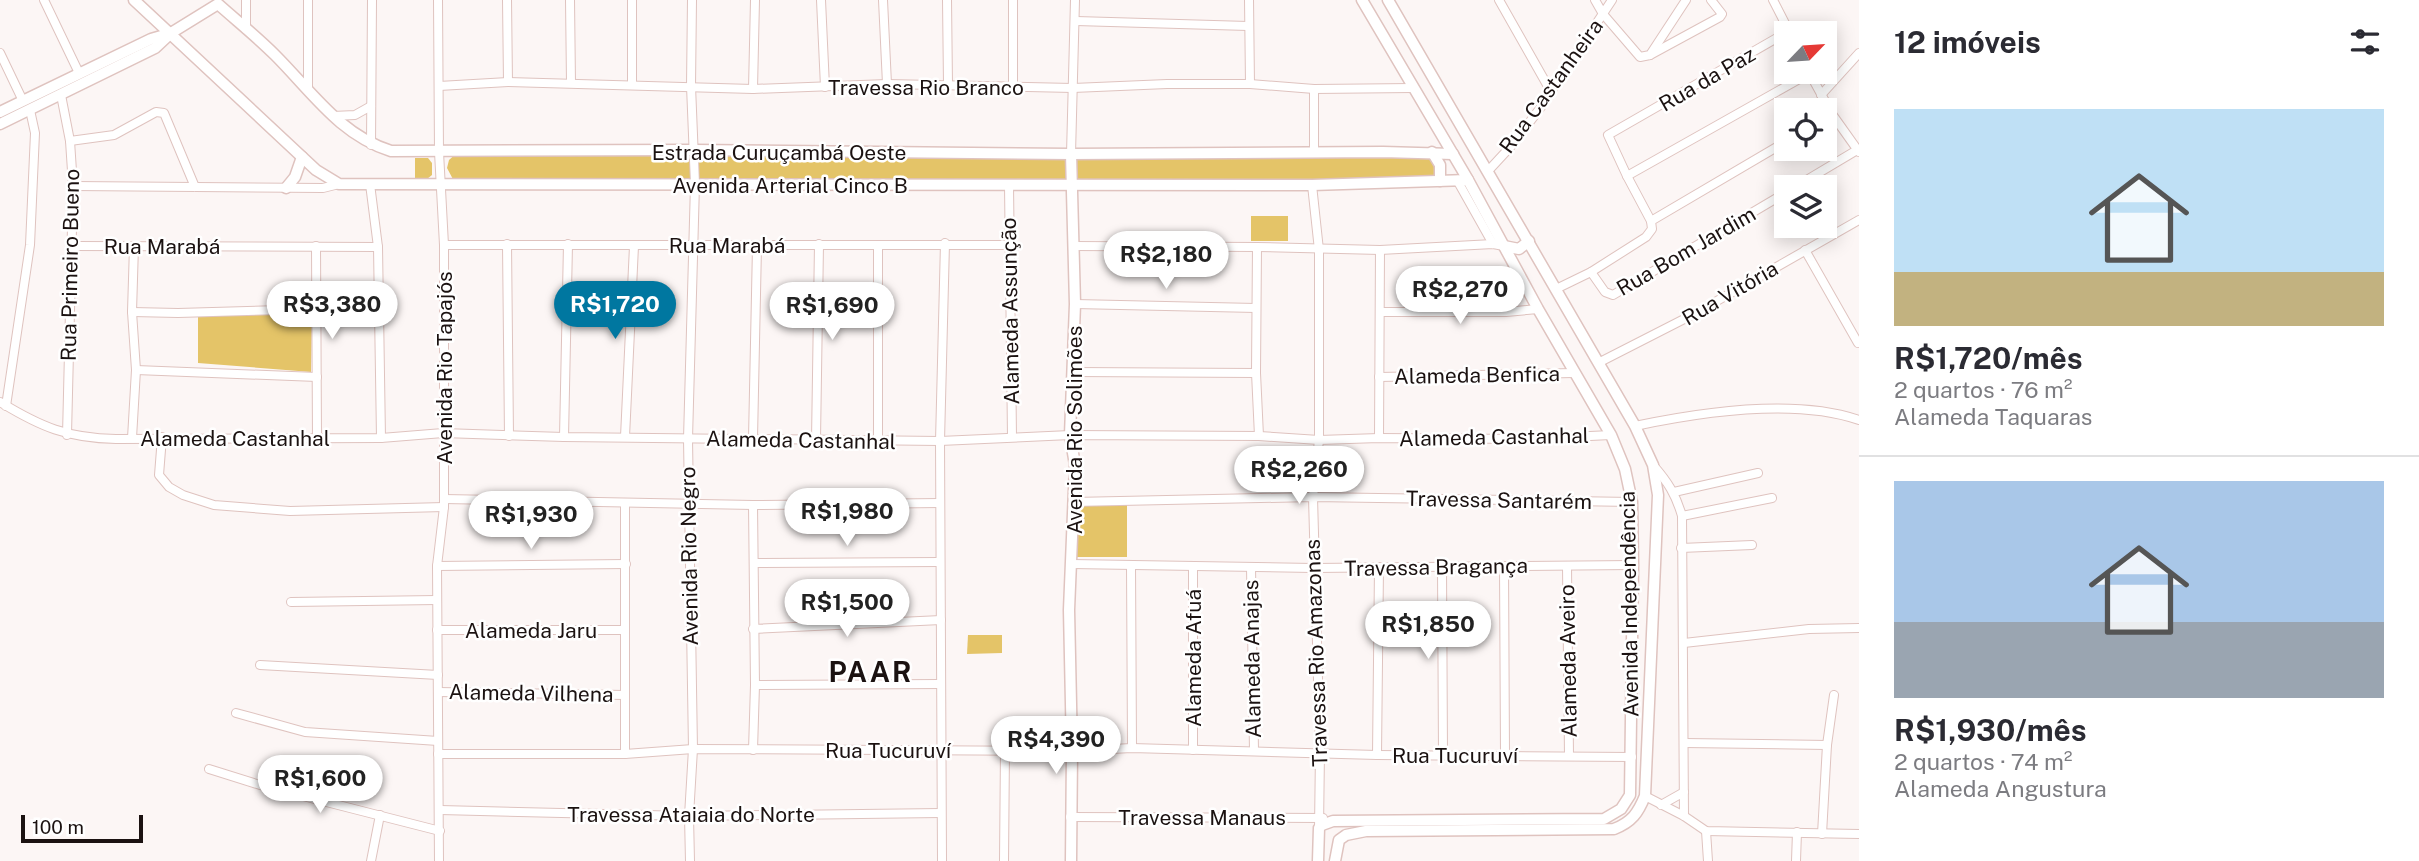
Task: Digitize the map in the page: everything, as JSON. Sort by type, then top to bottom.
[{"type":"main road","points":[[134,0],[316,170],[339,184]]},
{"type":"main road","name":"Avenida Independência","points":[[1319,823],[1604,819],[1621,809],[1630,795],[1632,757],[1632,502],[1625,469],[1611,435],[1499,245],[1463,180],[1453,154],[1362,0]]},
{"type":"main road","name":"Avenida Independência","points":[[1388,0],[1635,426],[1653,465],[1658,495],[1645,796]]},
{"type":"main road","name":"Estrada Curuçambá Oeste","points":[[171,33],[218,1],[345,129],[371,145],[391,151],[1453,154]]},
{"type":"main road","points":[[0,124],[79,73],[150,39],[171,33]]},
{"type":"main road","points":[[46,96],[61,95],[155,48],[171,33]]},
{"type":"main road","points":[[0,112],[27,106]]},
{"type":"main road","points":[[1432,152],[1440,165],[1440,180]]},
{"type":"main road","name":"Avenida Rio Solimões","points":[[1070,861],[1072,751],[1069,610],[1075,465],[1070,435],[1075,304],[1071,154]]},
{"type":"main road","points":[[286,188],[295,177],[302,157]]},
{"type":"main road","name":"Avenida Arterial Cinco B","points":[[339,184],[1312,185],[1463,180]]},
{"type":"main road","points":[[1499,245],[1519,249],[1529,241]]},
{"type":"main road","points":[[1335,861],[1339,840],[1346,835],[1366,831],[1614,829],[1632,819],[1639,811],[1645,796]]},
{"type":"main road","points":[[1318,861],[1319,823]]},
{"type":"street","points":[[44,0],[79,73]]},
{"type":"street","points":[[246,0],[246,29]]},
{"type":"street","points":[[308,0],[308,90]]},
{"type":"street","points":[[371,145],[372,0]]},
{"type":"street","name":"Avenida Rio Tapajós","points":[[438,0],[439,152],[444,245],[444,503],[437,566],[439,861]]},
{"type":"street","points":[[507,0],[508,82]]},
{"type":"street","points":[[570,0],[571,83]]},
{"type":"street","points":[[632,0],[632,84]]},
{"type":"street","name":"Avenida Rio Negro","points":[[690,861],[689,816],[693,749],[688,439],[695,186],[691,86],[692,0]]},
{"type":"street","points":[[753,89],[755,0]]},
{"type":"street","points":[[821,0],[825,87]]},
{"type":"street","points":[[883,0],[887,84]]},
{"type":"street","points":[[947,0],[948,84]]},
{"type":"street","points":[[1013,0],[1013,86]]},
{"type":"street","name":"Avenida Rio Solimões","points":[[1071,154],[1075,0]]},
{"type":"street","points":[[1248,0],[1250,84]]},
{"type":"street","points":[[1499,0],[1550,90]]},
{"type":"street","points":[[1595,0],[1640,57],[1650,55],[1720,17],[1722,14],[1711,0]]},
{"type":"street","name":"Rua Castanheira","points":[[1488,170],[1528,125],[1612,0]]},
{"type":"street","points":[[1650,55],[1686,0]]},
{"type":"street","points":[[1773,0],[1784,21]]},
{"type":"street","points":[[1076,21],[1248,26]]},
{"type":"street","name":"Rua da Paz","points":[[1626,176],[1608,135],[1774,41]]},
{"type":"street","points":[[1821,95],[1859,52]]},
{"type":"street","points":[[0,53],[27,106],[35,133],[30,245],[3,404]]},
{"type":"street","name":"Travessa Rio Branco","points":[[439,86],[508,82],[753,89],[887,84],[1073,88],[1250,84],[1314,89],[1413,88]]},
{"type":"street","points":[[1556,289],[1591,272],[1646,237],[1652,229],[1651,221],[1626,176],[1789,84]]},
{"type":"street","points":[[1816,84],[1822,98]]},
{"type":"street","points":[[1314,89],[1314,152]]},
{"type":"street","name":"Rua Primeiro Bueno","points":[[61,95],[70,141],[73,186],[67,435]]},
{"type":"street","points":[[333,116],[355,115],[371,106]]},
{"type":"street","points":[[70,141],[114,135],[156,112],[163,113],[195,187]]},
{"type":"street","points":[[1816,175],[1858,151],[1837,126]]},
{"type":"street","points":[[1651,221],[1774,149]]},
{"type":"street","points":[[73,186],[323,188],[339,184]]},
{"type":"street","points":[[370,184],[378,247],[381,438]]},
{"type":"street","name":"Alameda Assunção","points":[[1009,185],[1012,437]]},
{"type":"street","name":"Travessa Rio Amazonas","points":[[1312,185],[1319,250],[1319,440],[1313,497],[1320,752],[1319,823]]},
{"type":"street","name":"Rua Bom Jardim","points":[[1591,272],[1605,292],[1613,295],[1774,200]]},
{"type":"street","name":"Rua Vitória","points":[[1598,363],[1694,314],[1859,219]]},
{"type":"street","points":[[942,861],[940,441],[945,243]]},
{"type":"street","points":[[507,244],[509,436]]},
{"type":"street","points":[[564,437],[568,244]]},
{"type":"street","points":[[816,440],[819,244]]},
{"type":"street","name":"Rua Marabá","points":[[444,245],[1009,244]]},
{"type":"street","points":[[878,245],[878,441]]},
{"type":"street","points":[[1073,246],[1380,250],[1499,245]]},
{"type":"street","name":"Rua Marabá","points":[[72,246],[378,247]]},
{"type":"street","points":[[132,438],[136,370],[132,312],[134,246]]},
{"type":"street","points":[[316,246],[317,437]]},
{"type":"street","points":[[625,437],[634,246]]},
{"type":"street","points":[[753,439],[757,246]]},
{"type":"street","points":[[1257,247],[1256,373],[1259,436]]},
{"type":"street","points":[[1379,438],[1380,250]]},
{"type":"street","points":[[1805,250],[1858,343]]},
{"type":"street","points":[[1075,304],[1256,308]]},
{"type":"street","points":[[132,312],[317,309]]},
{"type":"street","points":[[1380,312],[1498,312],[1538,309]]},
{"type":"street","points":[[136,370],[317,377]]},
{"type":"street","points":[[1073,372],[1256,373]]},
{"type":"street","name":"Alameda Benfica","points":[[1379,377],[1574,373]]},
{"type":"street","name":"Alameda Castanhal","points":[[3,404],[67,435],[88,439],[381,438],[443,433],[878,441],[1070,435],[1259,436],[1319,440],[1527,439],[1611,435]]},
{"type":"street","points":[[1635,426],[1681,416],[1796,409],[1842,414],[1859,420]]},
{"type":"street","points":[[162,437],[159,475],[169,487],[201,502],[290,511],[444,503],[940,503]]},
{"type":"street","points":[[1653,465],[1674,492],[1682,516],[1684,816]]},
{"type":"street","points":[[1674,492],[1758,473]]},
{"type":"street","name":"Travessa Santarém","points":[[1073,502],[1313,497],[1632,502]]},
{"type":"street","points":[[1682,516],[1772,498]]},
{"type":"street","points":[[625,503],[625,754]]},
{"type":"street","points":[[753,505],[753,750]]},
{"type":"street","points":[[1681,548],[1752,545]]},
{"type":"street","points":[[754,563],[940,562]]},
{"type":"street","points":[[437,566],[626,564]]},
{"type":"street","name":"Travessa Bragança","points":[[1072,564],[1313,568],[1633,565]]},
{"type":"street","points":[[1130,566],[1132,748]]},
{"type":"street","points":[[1504,566],[1505,755]]},
{"type":"street","name":"Alameda Aveiro","points":[[1567,566],[1569,756]]},
{"type":"street","name":"Alameda Afuá","points":[[1192,567],[1193,750]]},
{"type":"street","name":"Alameda Anajas","points":[[1251,567],[1254,751]]},
{"type":"street","points":[[1442,567],[1443,755]]},
{"type":"street","points":[[1377,755],[1380,568]]},
{"type":"street","points":[[291,602],[437,600]]},
{"type":"street","points":[[753,629],[941,620]]},
{"type":"street","points":[[1684,643],[1809,629],[1859,628]]},
{"type":"street","name":"Alameda Jaru","points":[[438,630],[625,630]]},
{"type":"street","points":[[260,665],[438,675]]},
{"type":"street","points":[[755,685],[940,684]]},
{"type":"street","name":"Alameda Vilhena","points":[[438,691],[625,695]]},
{"type":"street","points":[[1822,834],[1827,745],[1834,695]]},
{"type":"street","points":[[236,713],[305,732],[438,741]]},
{"type":"street","points":[[1685,743],[1827,745]]},
{"type":"street","name":"Rua Tucuruví","points":[[438,754],[625,754],[693,749],[1072,751],[1132,748],[1377,755],[1632,757]]},
{"type":"street","points":[[1004,861],[1005,749]]},
{"type":"street","points":[[209,769],[260,785],[440,831]]},
{"type":"street","points":[[1661,805],[1684,792]]},
{"type":"street","points":[[1645,796],[1706,831],[1859,834]]},
{"type":"street","name":"Travessa Ataiaia do Norte","points":[[440,810],[689,816],[941,813]]},
{"type":"street","points":[[371,861],[380,815]]},
{"type":"street","name":"Travessa Manaus","points":[[1070,817],[1319,823]]},
{"type":"street","points":[[1706,831],[1708,861]]},
{"type":"street","points":[[1796,861],[1797,832]]},
{"type":"shaded area","points":[[458,152],[1432,152],[1440,181],[455,183],[447,168],[449,160]]},
{"type":"shaded area","points":[[415,158],[428,158],[432,163],[432,175],[427,179],[415,179]]},
{"type":"shaded area","points":[[1251,216],[1288,216],[1288,241],[1251,241]]},
{"type":"shaded area","points":[[312,312],[311,372],[198,363],[198,315]]},
{"type":"shaded area","points":[[1077,503],[1127,504],[1127,557],[1077,557]]},
{"type":"shaded area","points":[[968,635],[1002,635],[1002,653],[967,654]]},
{"type":"district","name":"PAAR","points":[[871,671]]}]
